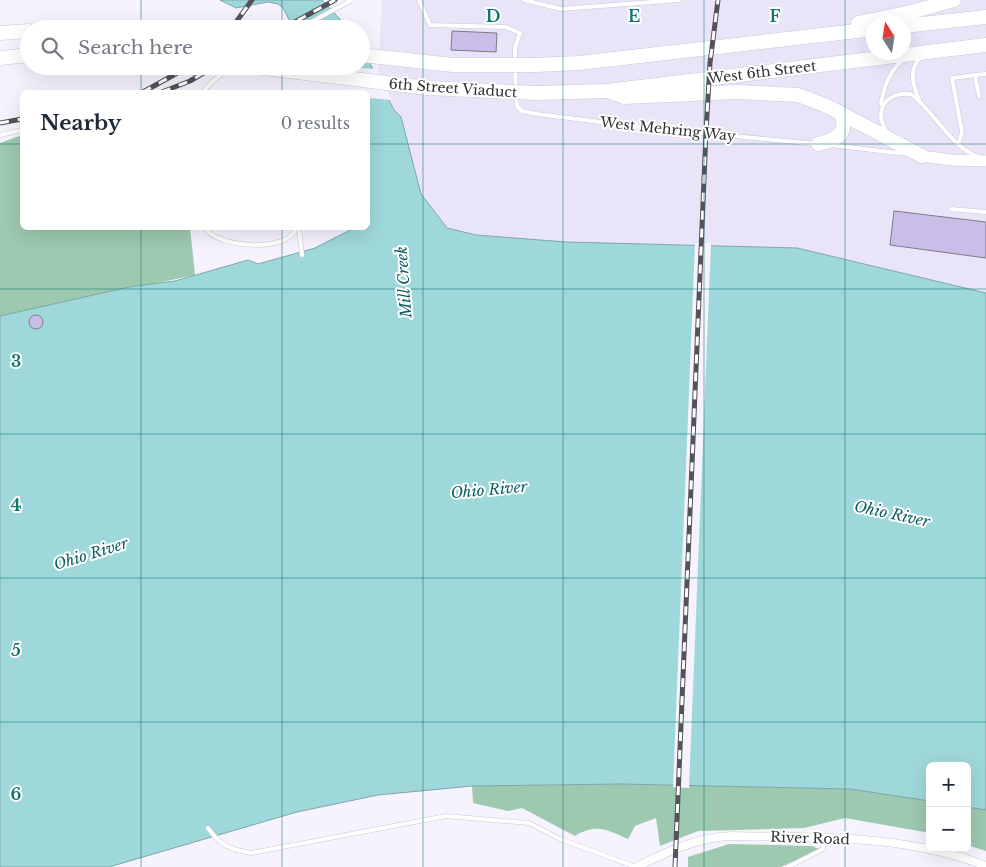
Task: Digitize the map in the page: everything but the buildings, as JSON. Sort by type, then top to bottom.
[{"type":"highway","points":[[807,36],[912,12],[954,0]]},
{"type":"highway","points":[[911,25],[986,17]]},
{"type":"highway","points":[[807,36],[866,30]]},
{"type":"highway","points":[[0,33],[20,32]]},
{"type":"highway","name":"6th Street Viaduct","points":[[370,56],[453,65],[536,65],[579,63],[807,36]]},
{"type":"highway","name":"West 6th Street","points":[[911,54],[986,45]]},
{"type":"highway","points":[[0,58],[20,56]]},
{"type":"highway","name":"West 6th Street","points":[[537,93],[607,91],[866,60]]},
{"type":"highway","name":"6th Street Viaduct","points":[[322,75],[427,88],[537,93]]},
{"type":"highway","points":[[607,91],[624,97],[712,93],[783,93],[812,99],[922,156]]},
{"type":"highway","points":[[818,144],[832,141],[841,134],[844,127],[842,115]]},
{"type":"main road","name":"West Mehring Way","points":[[922,156],[951,160],[986,160]]},
{"type":"street","name":"River Road","points":[[636,867],[665,853],[712,837],[881,840],[942,850],[986,866]]},
{"type":"lane","points":[[314,20],[352,0]]},
{"type":"lane","name":"West Mehring Way","points":[[419,0],[430,25],[506,27],[520,32],[515,48],[515,68],[517,106],[522,110],[633,126],[922,156]]},
{"type":"lane","points":[[524,0],[562,9],[679,0]]},
{"type":"lane","points":[[920,101],[913,86],[912,72],[914,64],[923,53]]},
{"type":"lane","points":[[898,144],[882,124],[880,110],[886,82],[892,71],[902,60]]},
{"type":"lane","points":[[958,145],[962,132],[952,78],[985,74]]},
{"type":"lane","points":[[205,90],[220,75]]},
{"type":"lane","points":[[975,75],[979,96]]},
{"type":"lane","points":[[880,110],[888,97],[896,93],[911,94],[920,101],[958,145],[986,160]]},
{"type":"lane","points":[[0,135],[20,130]]},
{"type":"lane","points":[[951,209],[986,212]]},
{"type":"lane","points":[[208,230],[213,236],[231,243],[264,244],[285,240],[292,236],[296,230]]},
{"type":"lane","points":[[297,230],[302,255]]},
{"type":"lane","points":[[208,828],[218,843],[226,847],[251,853],[446,816],[511,820],[529,822],[560,839],[636,867]]},
{"type":"lane","points":[[788,867],[823,849],[824,838]]},
{"type":"shaded area","points":[[382,0],[986,0],[986,293],[797,248],[566,242],[476,235],[447,228],[421,194],[401,117],[394,110],[378,76]]},
{"type":"green space","points":[[20,136],[20,230],[190,230],[195,275],[0,316],[0,143]]},
{"type":"green space","points":[[621,784],[850,789],[926,800],[926,832],[845,818],[804,828],[698,831],[660,846],[656,818],[635,826],[628,839],[602,829],[589,830],[575,836],[522,808],[508,811],[473,803],[472,786]]},
{"type":"green space","points":[[971,808],[986,810],[986,851],[971,846]]},
{"type":"green space","points":[[729,844],[812,846],[819,849],[781,867],[688,867],[688,857]]},
{"type":"water","points":[[220,0],[322,0],[341,20],[289,20],[283,8],[278,4],[268,2],[236,8]]},
{"type":"water","points":[[370,63],[394,110],[401,117],[421,194],[447,228],[476,235],[566,242],[797,248],[986,293],[986,810],[971,808],[971,762],[926,762],[926,800],[850,789],[621,784],[472,786],[378,795],[297,812],[109,867],[0,867],[0,316],[129,287],[175,281],[248,260],[258,264],[315,248],[350,230],[370,230],[370,90],[365,90],[340,75],[370,75]]},
{"type":"pier","points":[[370,69],[377,69],[392,100],[370,98],[370,90],[336,90],[327,75],[370,75]]},
{"type":"pier","points":[[695,243],[711,243],[689,788],[673,787]]},
{"type":"railway","points":[[238,20],[252,0]]},
{"type":"railway","points":[[298,20],[335,0]]},
{"type":"railway","points":[[675,867],[706,132],[710,63],[718,0]]},
{"type":"railway","points":[[147,90],[174,75]]},
{"type":"railway","points":[[167,90],[200,75]]},
{"type":"railway","points":[[0,123],[20,119]]},
{"type":"water label","name":"Mill Creek","points":[[404,282]]},
{"type":"water label","name":"Ohio River","points":[[489,490]]},
{"type":"water label","name":"Ohio River","points":[[892,514]]},
{"type":"water label","name":"Ohio River","points":[[91,554]]}]
